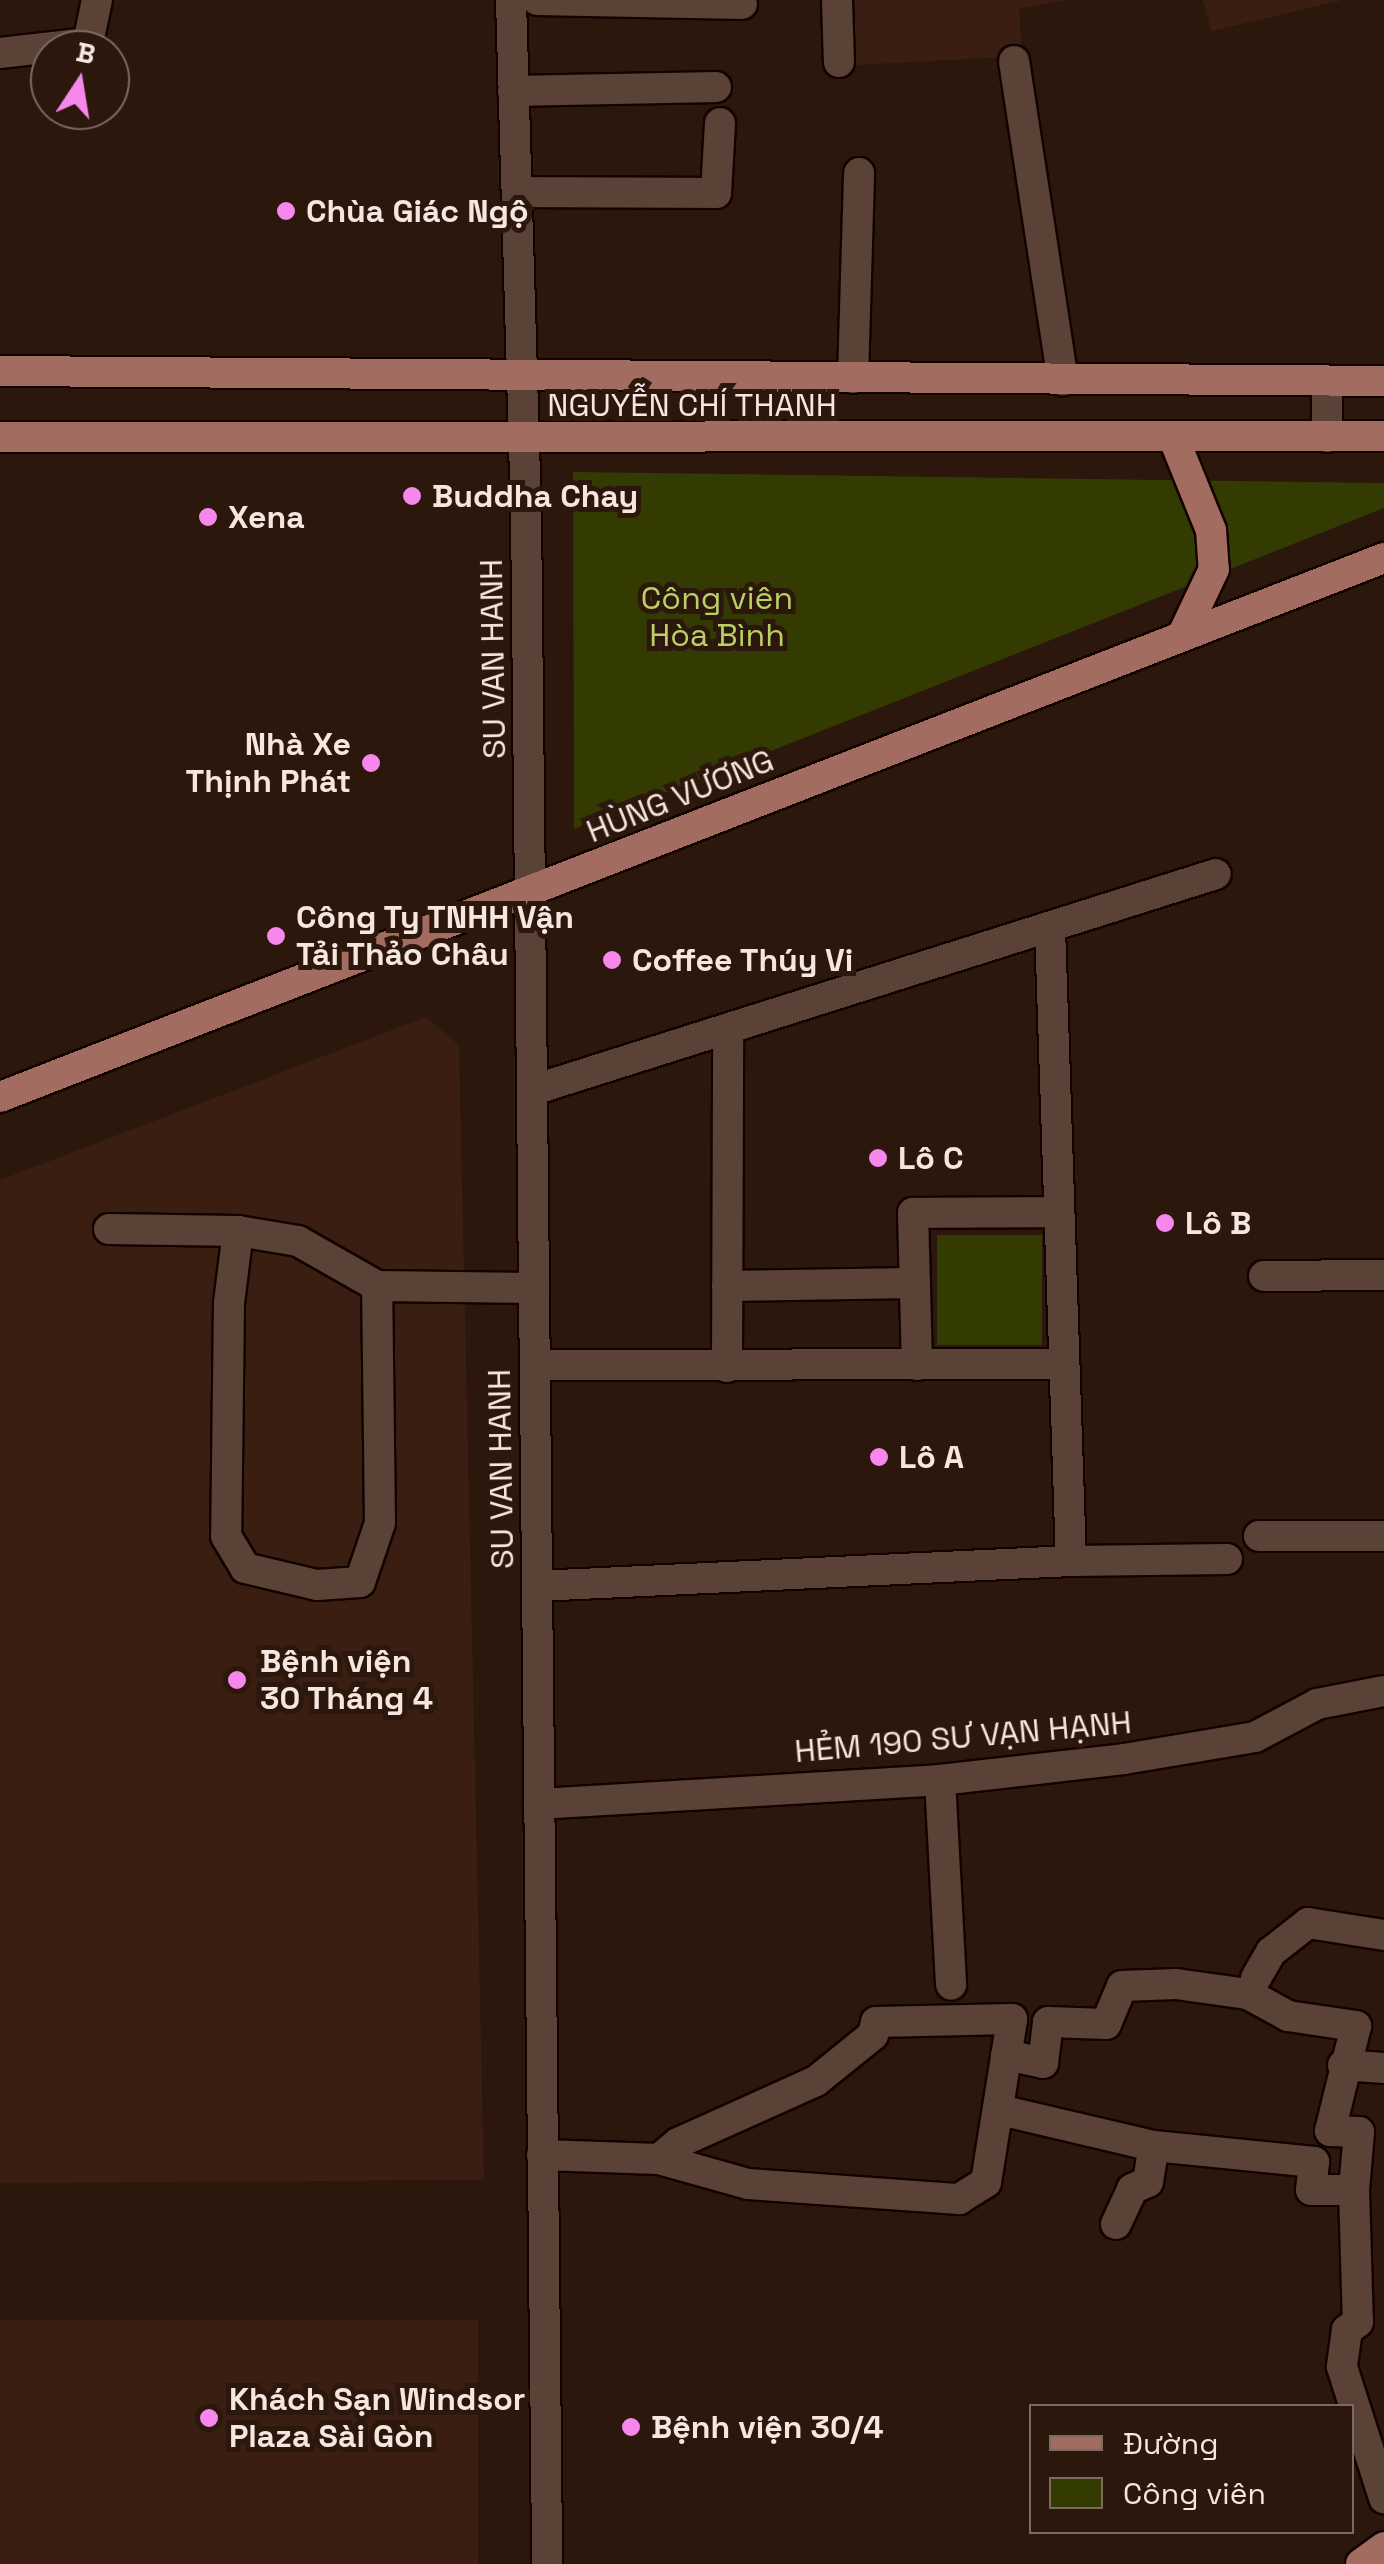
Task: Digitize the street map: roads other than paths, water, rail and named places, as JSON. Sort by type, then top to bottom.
[{"type":"main road","name":"NGUYỄN CHÍ THANH","points":[[0,371],[1384,381]]},
{"type":"main road","name":"NGUYỄN CHÍ THANH","points":[[0,437],[1384,436]]},
{"type":"main road","points":[[1174,439],[1211,530],[1214,569],[1184,632]]},
{"type":"main road","name":"HÙNG VƯƠNG","points":[[0,1097],[531,892],[1184,632],[1384,558]]},
{"type":"main road","points":[[1360,2564],[1384,2547]]},
{"type":"street","points":[[0,53],[88,43],[97,0]]},
{"type":"street","name":"SU VAN HANH","points":[[511,0],[524,374],[547,2564]]},
{"type":"street","points":[[537,0],[742,4]]},
{"type":"street","points":[[837,0],[840,62]]},
{"type":"street","points":[[1014,60],[1063,380]]},
{"type":"street","points":[[514,91],[716,87]]},
{"type":"street","points":[[519,192],[716,192],[720,123]]},
{"type":"street","points":[[853,378],[859,173]]},
{"type":"street","points":[[1327,381],[1327,437]]},
{"type":"street","points":[[533,1090],[1216,874]]},
{"type":"street","points":[[1050,927],[1070,1561]]},
{"type":"street","points":[[727,1367],[728,1028]]},
{"type":"street","points":[[917,1365],[912,1213],[1058,1212]]},
{"type":"street","points":[[109,1229],[238,1231],[298,1241],[376,1286],[534,1288]]},
{"type":"street","points":[[238,1231],[229,1303],[226,1536],[245,1568],[317,1586],[360,1582],[380,1524],[376,1286]]},
{"type":"street","points":[[1264,1276],[1384,1274]]},
{"type":"street","points":[[727,1286],[915,1283]]},
{"type":"street","points":[[535,1365],[1062,1364]]},
{"type":"street","points":[[1259,1536],[1384,1536]]},
{"type":"street","points":[[537,1586],[1070,1561],[1227,1559]]},
{"type":"street","name":"HẺM 190 SƯ VẠN HẠNH","points":[[539,1804],[940,1780],[1255,1737],[1318,1704],[1384,1691]]},
{"type":"street","points":[[940,1780],[950,1985]]},
{"type":"street","points":[[1256,1978],[1271,1952],[1308,1922],[1384,1935]]},
{"type":"street","points":[[1006,2055],[1043,2063],[1048,2022],[1106,2024],[1122,1986],[1176,1984],[1248,1994],[1288,2016],[1356,2026],[1343,2065],[1330,2131],[1359,2132],[1351,2242],[1359,2252],[1358,2322],[1347,2330],[1342,2366],[1384,2498]]},
{"type":"street","points":[[542,2155],[659,2159],[748,2184],[959,2199],[986,2182],[1012,2019],[876,2022],[873,2035],[816,2081],[678,2143],[659,2159]]},
{"type":"street","points":[[1343,2065],[1384,2068]]},
{"type":"street","points":[[1000,2110],[1154,2146],[1314,2162],[1311,2190],[1354,2190]]},
{"type":"street","points":[[1116,2224],[1132,2189],[1148,2182],[1154,2146]]},
{"type":"place","name":"Chùa Giác Ngộ","points":[[286,211]]},
{"type":"place","name":"Buddha Chay","points":[[412,496]]},
{"type":"place","name":"Xena","points":[[208,517]]},
{"type":"place","name":"Nhà Xe Thịnh Phát","points":[[371,763]]},
{"type":"place","name":"Công Ty TNHH Vận Tải Thảo Châu","points":[[276,936]]},
{"type":"place","name":"Coffee Thúy Vi","points":[[612,960]]},
{"type":"place","name":"Lô C","points":[[878,1158]]},
{"type":"place","name":"Lô B","points":[[1165,1223]]},
{"type":"place","name":"Lô A","points":[[879,1457]]},
{"type":"place","name":"Bệnh viện 30 Tháng 4","points":[[237,1680]]},
{"type":"place","name":"Khách Sạn Windsor Plaza Sài Gòn","points":[[209,2418]]},
{"type":"place","name":"Bệnh viện 30/4","points":[[631,2427]]},
{"type":"park label","name":"Công viên Hòa Bình","points":[[717,618]]}]
